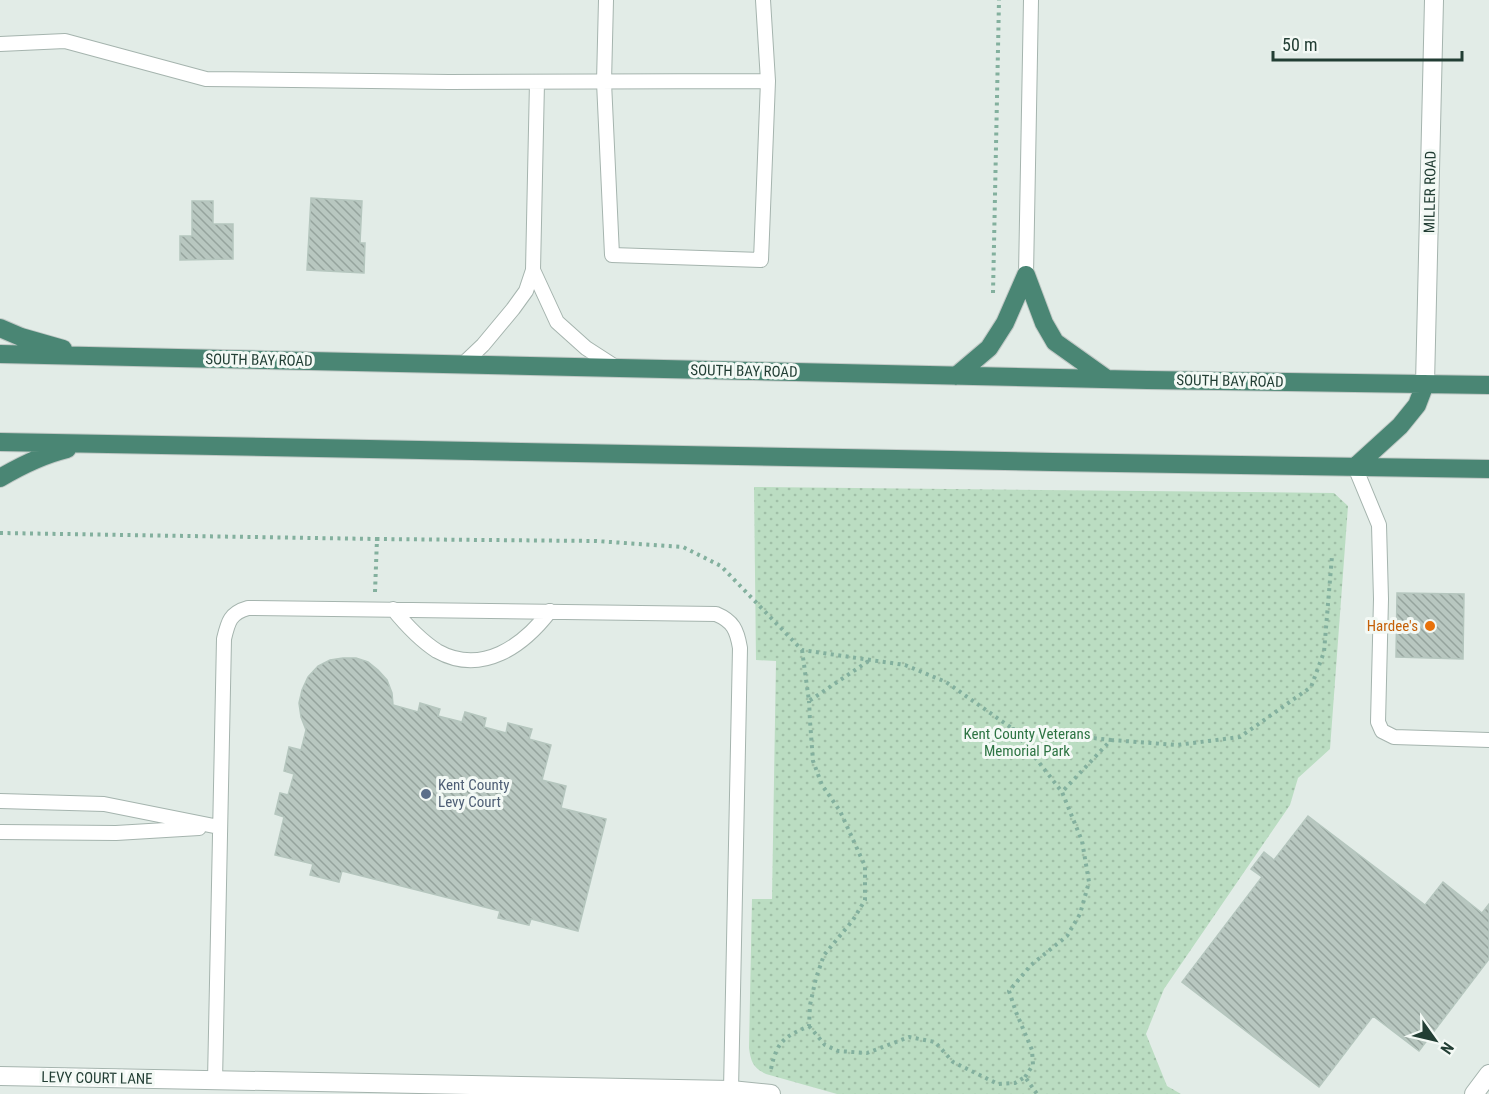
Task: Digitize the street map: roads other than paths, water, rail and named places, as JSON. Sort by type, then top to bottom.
[{"type":"highway","points":[[956,375],[990,348],[1005,323],[1026,275]]},
{"type":"highway","points":[[1026,275],[1044,323],[1055,342],[1107,379]]},
{"type":"highway","points":[[0,328],[21,337],[90,356]]},
{"type":"highway","name":"SOUTH BAY ROAD","points":[[0,354],[1489,386]]},
{"type":"highway","points":[[1355,467],[1400,426],[1417,405],[1425,384]]},
{"type":"highway","points":[[0,442],[1489,469]]},
{"type":"highway","points":[[0,478],[52,452],[89,444]]},
{"type":"street","name":"MILLER ROAD","points":[[1425,384],[1434,0]]},
{"type":"street","points":[[1474,1094],[1489,1074]]},
{"type":"street","name":"LEVY COURT LANE","points":[[0,1076],[731,1090],[771,1094]]},
{"type":"lane","points":[[606,0],[604,82],[612,255],[761,260],[768,81],[763,0]]},
{"type":"lane","points":[[1026,275],[1031,0]]},
{"type":"lane","points":[[0,44],[65,41],[206,79],[449,82],[768,81]]},
{"type":"lane","points":[[462,365],[483,345],[513,309],[525,291],[533,270],[537,82]]},
{"type":"lane","points":[[533,270],[557,322],[586,348],[617,368]]},
{"type":"lane","points":[[1355,467],[1379,525],[1381,599],[1378,722],[1382,730],[1394,737],[1489,740]]},
{"type":"lane","points":[[215,1081],[224,639],[228,622],[240,610],[248,608],[550,611],[716,614],[731,623],[737,632],[740,671],[731,1090]]},
{"type":"lane","points":[[393,609],[424,642],[454,657],[470,659],[486,658],[515,646],[538,626],[550,611]]},
{"type":"lane","points":[[0,801],[104,804],[219,827]]},
{"type":"lane","points":[[0,832],[116,833],[219,827]]},
{"type":"place","name":"Hardee's","points":[[1430,626]]},
{"type":"place","name":"Kent County Levy Court","points":[[426,794]]},
{"type":"park label","name":"Kent County Veterans Memorial Park","points":[[1027,742]]}]
